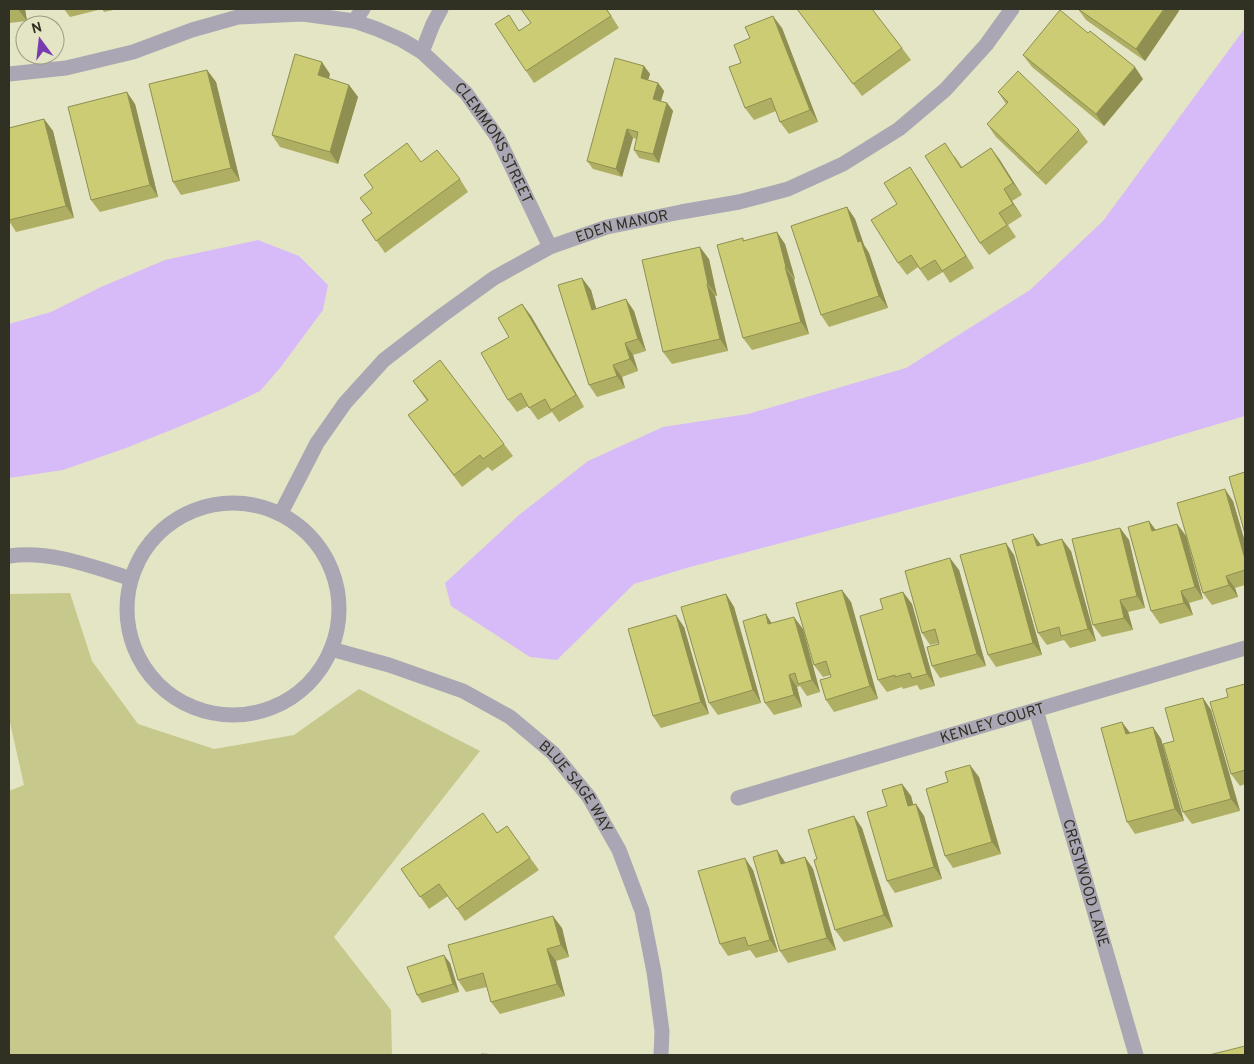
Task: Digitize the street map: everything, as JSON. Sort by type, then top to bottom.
[{"type":"street","points":[[422,52],[441,9]]},
{"type":"street","name":"EDEN MANOR","points":[[281,513],[317,443],[345,403],[384,360],[494,278],[550,247],[607,227],[739,202],[788,189],[843,164],[899,129],[946,90],[986,45],[1012,9]]},
{"type":"street","name":"CLEMMONS STREET","points":[[9,74],[66,68],[114,57],[192,30],[238,17],[303,14],[358,15],[422,52],[466,93],[498,138],[550,247]]},
{"type":"street","points":[[231,502],[254,504],[281,513],[305,532],[322,552],[333,576],[339,607],[337,627],[331,649],[319,671],[299,691],[275,706],[247,714],[223,714],[195,708],[170,695],[154,680],[137,656],[128,631],[129,578],[147,547],[163,530],[182,517],[204,508],[231,502]]},
{"type":"street","points":[[9,556],[23,554],[69,560],[129,578]]},
{"type":"street","name":"KENLEY COURT","points":[[738,798],[1245,648]]},
{"type":"street","name":"BLUE SAGE WAY","points":[[331,649],[388,665],[463,691],[510,717],[553,752],[589,797],[619,850],[642,911],[654,972],[662,1031],[661,1055]]},
{"type":"street","name":"CRESTWOOD LANE","points":[[1036,710],[1136,1055]]},
{"type":"green space","points":[[70,593],[92,661],[138,724],[214,749],[294,735],[359,689],[480,751],[334,937],[391,1010],[392,1055],[9,1055],[9,791],[24,785],[9,718],[9,594]]},
{"type":"shaded area","points":[[1245,28],[1245,416],[1093,461],[690,567],[634,584],[557,660],[530,657],[451,606],[445,583],[519,515],[588,461],[663,427],[748,414],[906,368],[1030,290],[1103,221]]},
{"type":"shaded area","points":[[258,240],[299,256],[328,285],[323,310],[280,368],[260,391],[181,426],[63,470],[9,478],[9,324],[51,312],[101,287],[165,260]]},
{"type":"building","points":[[521,9],[606,9],[611,16],[526,71],[495,24],[509,15],[519,31],[531,23]]},
{"type":"building","points":[[797,9],[872,9],[902,48],[853,84]]},
{"type":"building","points":[[1078,9],[1164,9],[1136,49]]},
{"type":"building","points":[[1060,10],[1135,67],[1096,114],[1023,55]]},
{"type":"building","points":[[773,16],[810,110],[780,122],[771,98],[745,108],[729,67],[741,63],[734,45],[750,38],[745,27]]},
{"type":"building","points":[[295,54],[322,62],[318,75],[349,85],[330,152],[272,135]]},
{"type":"building","points":[[615,58],[644,66],[641,78],[658,83],[653,99],[667,103],[653,154],[634,150],[638,132],[627,129],[616,169],[587,161]]},
{"type":"building","points":[[207,70],[231,168],[173,182],[149,84]]},
{"type":"building","points":[[1018,71],[1079,130],[1038,173],[987,124],[1008,102],[998,92]]},
{"type":"building","points":[[127,92],[150,185],[91,200],[68,107]]},
{"type":"building","points":[[44,119],[66,206],[9,220],[9,128]]},
{"type":"building","points":[[407,143],[421,162],[437,150],[460,179],[376,241],[362,220],[372,213],[360,198],[373,188],[364,175]]},
{"type":"building","points":[[945,143],[961,168],[991,148],[1013,183],[1004,189],[1013,204],[999,213],[1007,225],[980,243],[925,156]]},
{"type":"building","points":[[910,167],[966,256],[942,271],[935,260],[920,269],[911,255],[898,263],[871,220],[897,204],[884,183]]},
{"type":"building","points":[[847,207],[858,242],[861,241],[879,296],[821,315],[791,226]]},
{"type":"building","points":[[777,232],[801,322],[743,338],[717,245],[743,238],[743,241]]},
{"type":"building","points":[[700,247],[720,339],[663,352],[642,260]]},
{"type":"building","points":[[582,278],[592,310],[626,299],[638,339],[625,343],[630,359],[613,365],[617,376],[589,385],[558,285]]},
{"type":"building","points":[[522,304],[576,395],[551,410],[545,399],[529,408],[521,393],[508,400],[481,353],[509,337],[498,318]]},
{"type":"building","points":[[440,360],[504,444],[483,459],[480,455],[454,475],[408,415],[428,400],[413,381]]},
{"type":"building","points":[[1245,472],[1245,534],[1229,477]]},
{"type":"building","points":[[1225,489],[1245,559],[1245,570],[1226,576],[1229,585],[1203,593],[1177,503]]},
{"type":"building","points":[[1149,521],[1152,531],[1177,524],[1195,587],[1181,591],[1184,603],[1151,611],[1128,527]]},
{"type":"building","points":[[1120,528],[1137,596],[1120,600],[1124,618],[1093,625],[1072,539]]},
{"type":"building","points":[[1033,534],[1037,546],[1062,539],[1088,629],[1061,636],[1059,627],[1038,633],[1012,540]]},
{"type":"building","points":[[1006,543],[1033,643],[988,655],[960,555]]},
{"type":"building","points":[[950,558],[977,654],[932,666],[927,647],[939,644],[935,629],[922,633],[905,571]]},
{"type":"building","points":[[842,590],[870,686],[826,700],[820,680],[831,677],[826,661],[814,665],[796,603]]},
{"type":"building","points":[[903,592],[927,674],[912,678],[910,673],[878,680],[860,616],[883,609],[880,599]]},
{"type":"building","points":[[726,594],[753,690],[709,703],[681,607]]},
{"type":"building","points":[[766,614],[768,624],[794,617],[812,680],[798,684],[795,673],[789,675],[794,695],[765,703],[743,621]]},
{"type":"building","points":[[676,615],[701,702],[653,716],[628,629]]},
{"type":"building","points":[[1245,684],[1245,770],[1231,774],[1210,702],[1228,697],[1226,689]]},
{"type":"building","points":[[1203,698],[1231,799],[1183,812],[1163,744],[1174,741],[1165,708]]},
{"type":"building","points":[[1122,722],[1126,734],[1153,727],[1175,809],[1127,822],[1101,728]]},
{"type":"building","points":[[970,765],[992,842],[945,856],[926,789],[948,782],[945,772]]},
{"type":"building","points":[[902,784],[908,806],[916,804],[934,867],[887,881],[867,812],[887,806],[882,790]]},
{"type":"building","points":[[483,813],[497,833],[507,826],[530,858],[457,909],[439,884],[420,897],[401,869]]},
{"type":"building","points":[[854,816],[884,915],[835,930],[814,860],[817,859],[808,830]]},
{"type":"building","points":[[777,850],[781,864],[805,857],[827,938],[780,951],[753,857]]},
{"type":"building","points":[[745,858],[770,940],[748,946],[745,937],[720,944],[698,871]]},
{"type":"building","points":[[553,916],[561,945],[547,949],[557,984],[491,1002],[483,973],[458,980],[448,945]]},
{"type":"building","points":[[444,955],[453,984],[417,995],[407,967]]},
{"type":"building","points":[[1245,1046],[1245,1055],[1209,1055]]}]
